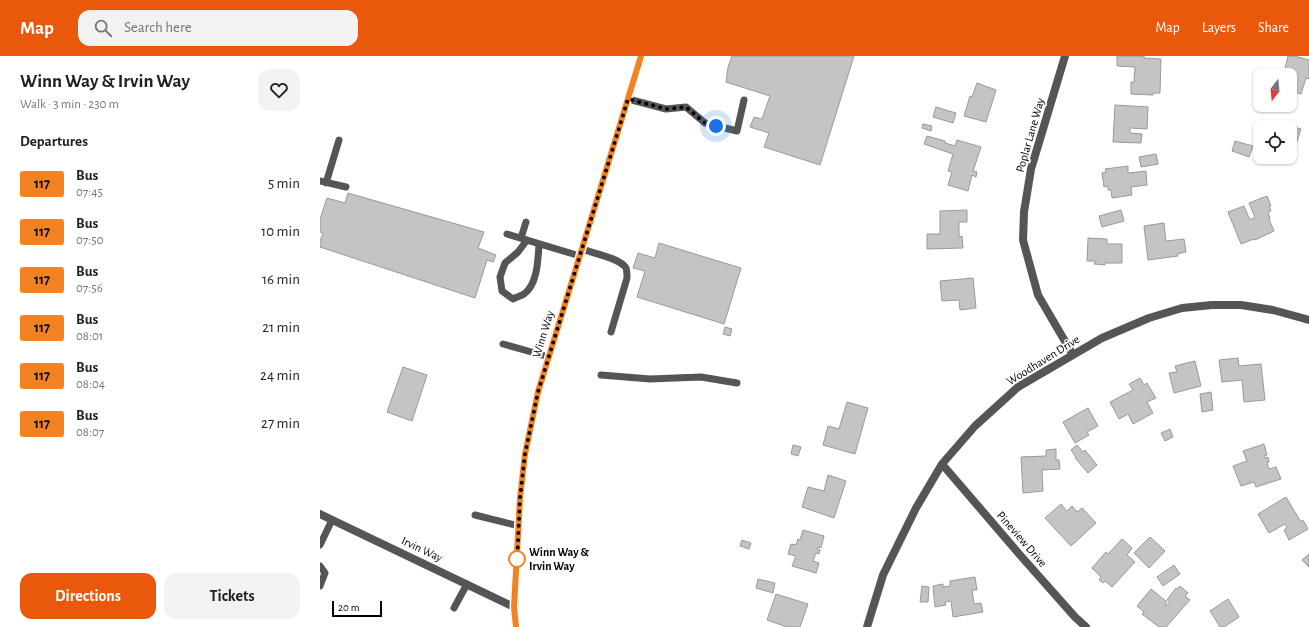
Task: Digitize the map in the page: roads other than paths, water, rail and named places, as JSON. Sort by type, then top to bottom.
[{"type":"street","name":"Winn Way","points":[[516,627],[514,607],[520,498],[525,454],[538,392],[641,56]]},
{"type":"street","name":"Poplar Lane Way","points":[[1066,56],[1030,169],[1024,212],[1024,240],[1038,295],[1073,355]]},
{"type":"street","name":"Woodhaven Drive","points":[[867,627],[883,575],[916,508],[942,464],[975,426],[1018,387],[1102,338],[1149,318],[1182,308],[1212,305],[1241,305],[1273,310],[1309,320]]},
{"type":"street","name":"Pineview Drive","points":[[942,464],[1020,555],[1075,617],[1086,627]]},
{"type":"street","name":"Irvin Way","points":[[320,514],[514,607]]},
{"type":"lane","points":[[628,99],[666,109],[686,107],[705,123],[737,131],[744,100]]},
{"type":"lane","points":[[339,140],[323,182],[346,187]]},
{"type":"lane","points":[[526,222],[524,239],[518,252],[506,263],[500,277],[502,291],[513,299],[525,294],[532,284],[538,266],[539,244]]},
{"type":"lane","points":[[506,234],[539,244],[615,260],[625,267],[627,270],[627,278],[611,332]]},
{"type":"lane","points":[[503,344],[549,357]]},
{"type":"lane","points":[[601,375],[650,379],[702,377],[737,383]]},
{"type":"lane","points":[[475,515],[519,526]]},
{"type":"lane","points":[[320,545],[332,520]]},
{"type":"lane","points":[[320,566],[325,573],[320,586]]},
{"type":"lane","points":[[454,608],[467,584]]},
{"type":"place","name":"Winn Way & Irvin Way","points":[[517,559]]}]
